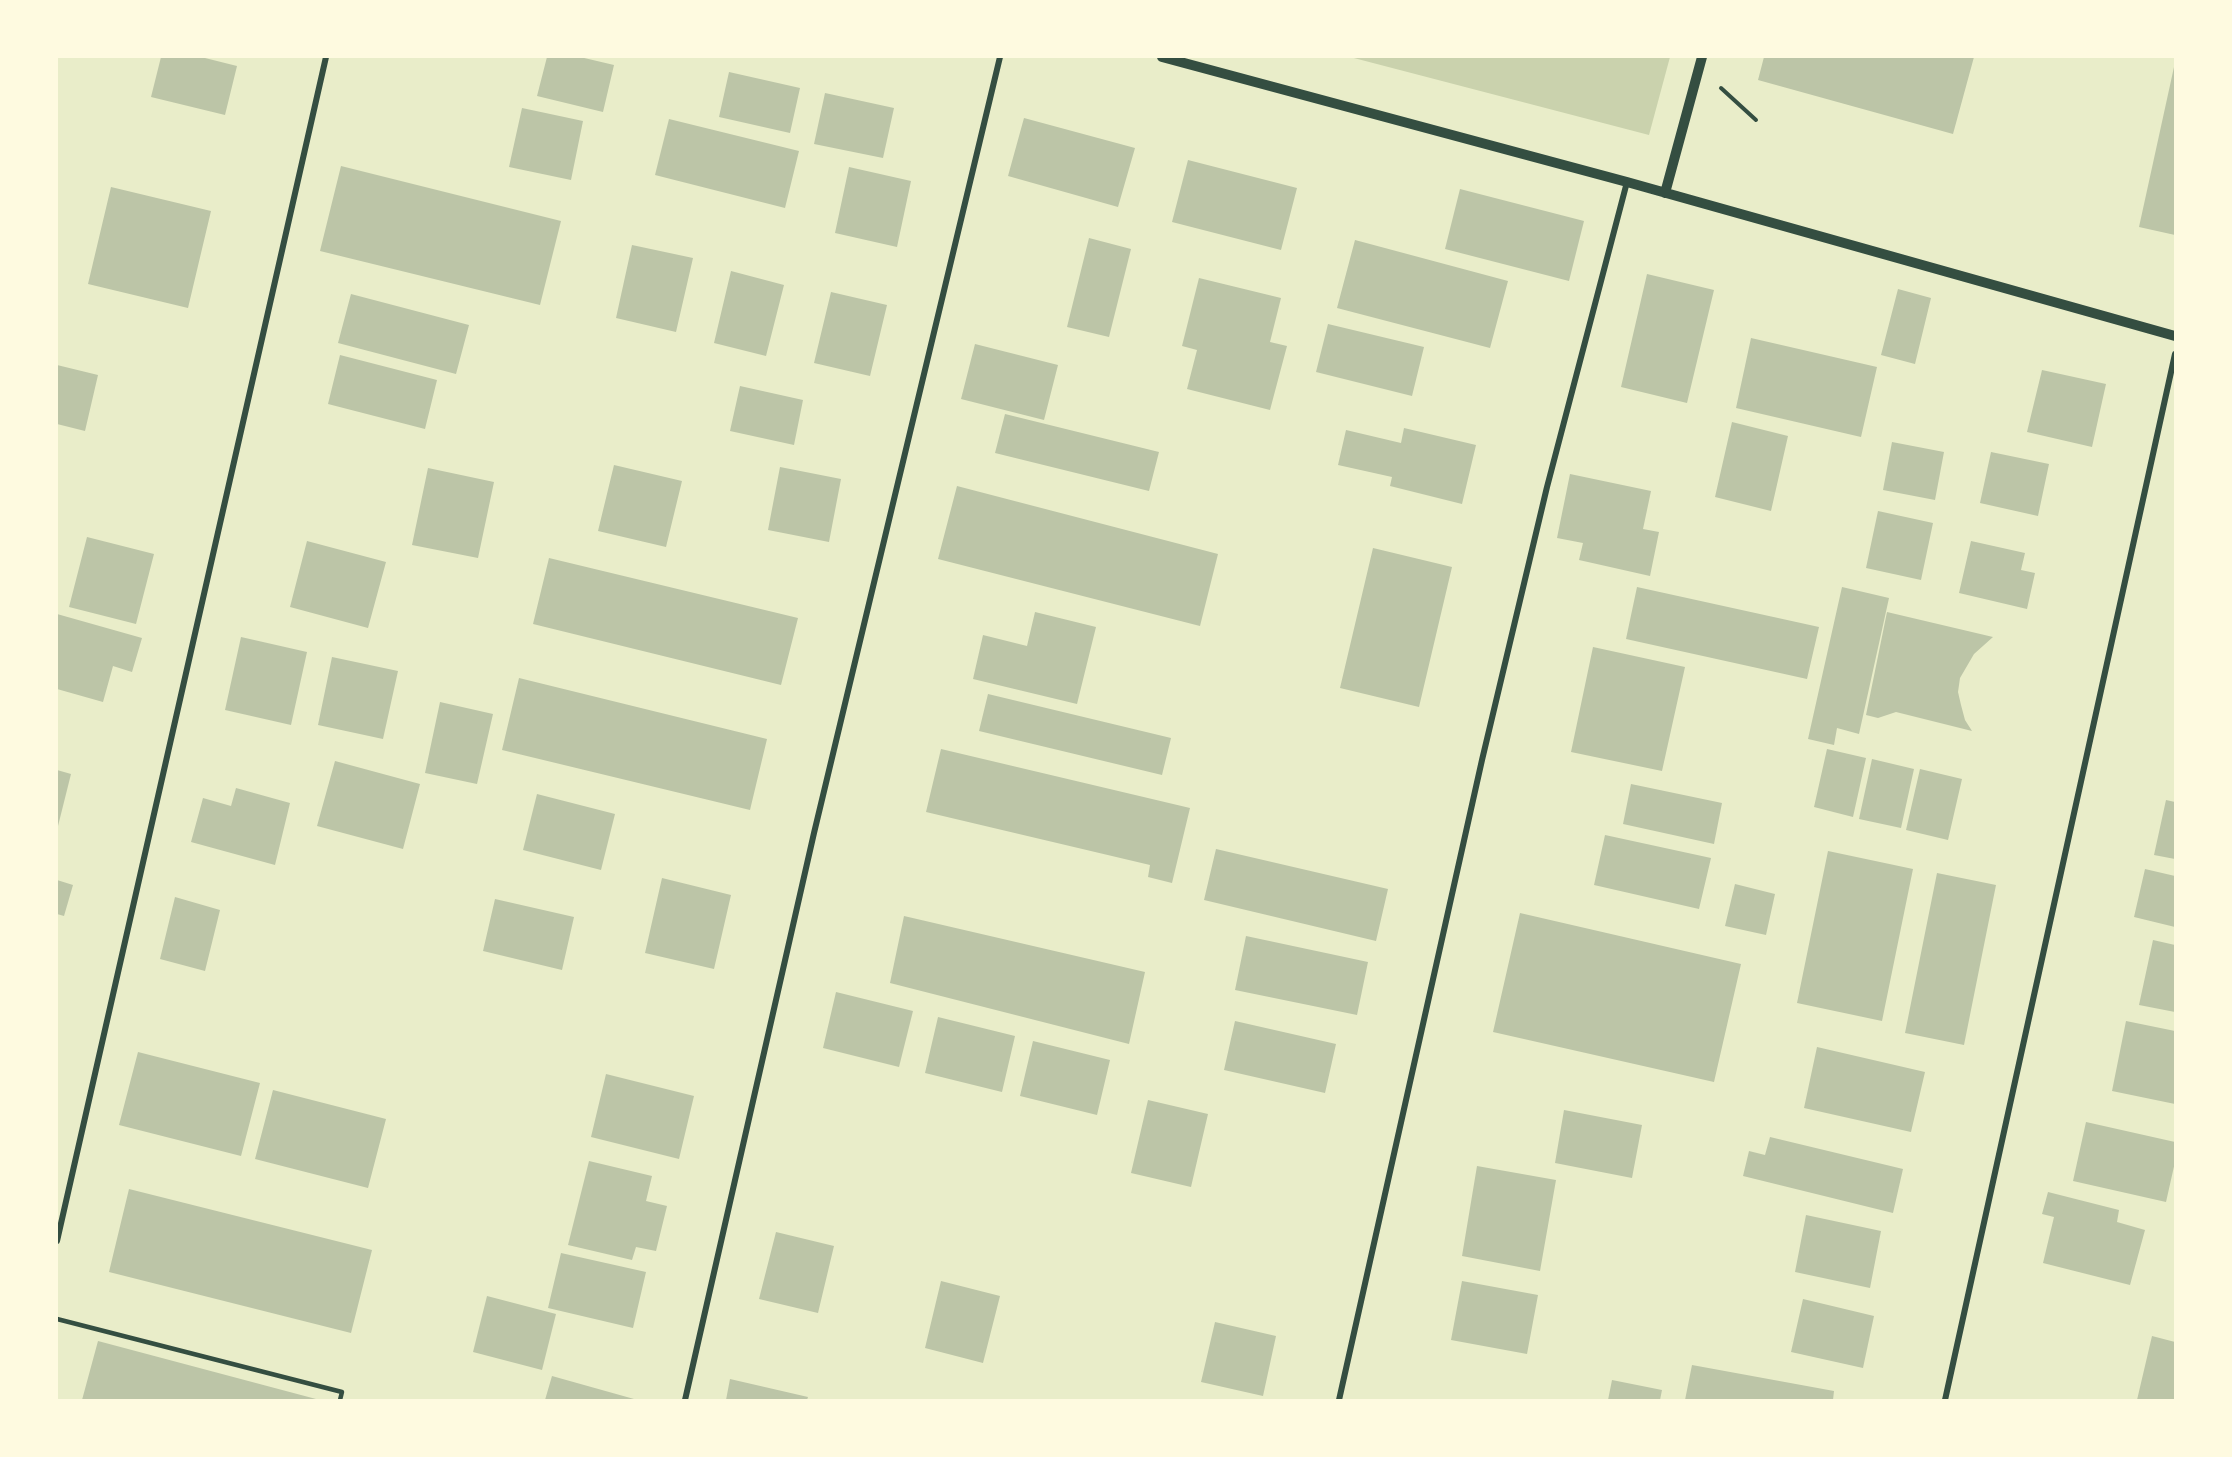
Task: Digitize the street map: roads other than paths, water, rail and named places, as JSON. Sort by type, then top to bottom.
[{"type":"street","points":[[57,1241],[326,57]]},
{"type":"street","points":[[685,1400],[816,822],[1000,57]]},
{"type":"street","points":[[1162,57],[1628,182],[2175,336]]},
{"type":"street","points":[[1665,193],[1702,57]]},
{"type":"street","points":[[1339,1400],[1487,737],[1547,487],[1628,182]]},
{"type":"street","points":[[1945,1400],[2175,354]]},
{"type":"lane","points":[[57,1319],[342,1392],[340,1400]]}]
